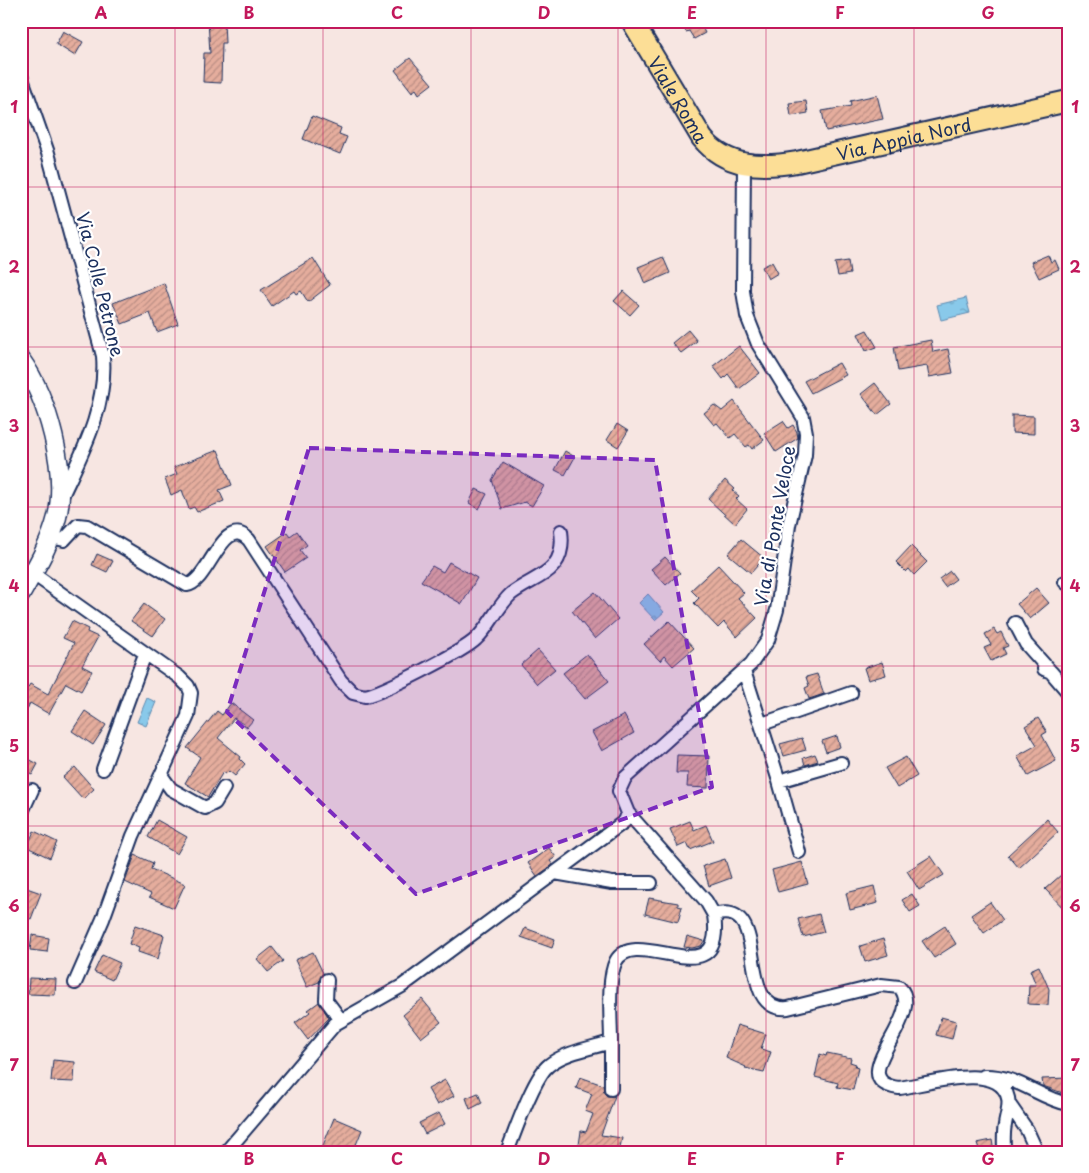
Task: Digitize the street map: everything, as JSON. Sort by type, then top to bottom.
[{"type":"main road","name":"Viale Roma","points":[[632,21],[700,135],[718,154],[741,163]]},
{"type":"main road","name":"Via Appia Nord","points":[[741,163],[770,165],[797,162],[1062,105]]},
{"type":"main road","points":[[21,360],[35,384],[46,415],[58,469],[60,500],[51,537],[21,594]]},
{"type":"street","name":"Via Colle Petrone","points":[[21,76],[58,187],[103,356],[103,386],[96,420],[60,500]]},
{"type":"street","name":"Via di Ponte Veloce","points":[[714,915],[706,901],[629,819],[619,791],[625,778],[744,671],[764,648],[774,626],[789,525],[807,440],[803,417],[758,344],[747,316],[744,291],[741,163]]},
{"type":"street","points":[[51,537],[64,540],[78,525],[87,526],[187,585],[197,580],[226,539],[234,534],[243,534],[249,540],[341,680],[353,693],[365,696],[396,683],[476,640],[511,594],[538,580],[550,568],[560,551],[561,531]]},
{"type":"street","points":[[32,573],[183,680],[191,693],[186,720],[133,836],[103,919],[75,983]]},
{"type":"street","points":[[1015,623],[1026,644],[1068,692]]},
{"type":"street","points":[[103,769],[145,654]]},
{"type":"street","points":[[1036,668],[1051,672]]},
{"type":"street","points":[[744,671],[780,781],[799,852]]},
{"type":"street","points":[[762,724],[851,693]]},
{"type":"street","points":[[780,781],[842,763]]},
{"type":"street","points":[[161,775],[170,789],[205,808],[214,803],[224,788]]},
{"type":"street","points":[[21,814],[32,790]]},
{"type":"street","points":[[226,1152],[327,1032],[341,1020],[402,986],[629,819]]},
{"type":"street","points":[[556,874],[578,879],[618,883],[651,882]]},
{"type":"street","points":[[611,1088],[612,977],[617,959],[624,952],[632,951],[689,958],[701,956],[707,952],[712,943],[715,927],[714,915],[729,914],[742,923],[748,936],[761,995],[765,1002],[774,1007],[788,1008],[884,985],[897,986],[902,989],[906,999],[903,1016],[878,1066],[880,1078],[887,1084],[899,1088],[981,1076],[1009,1078],[1042,1095],[1068,1104]]},
{"type":"street","points":[[327,980],[326,1000],[341,1020]]},
{"type":"street","points":[[507,1152],[536,1084],[546,1068],[562,1058],[611,1042]]},
{"type":"street","points":[[981,1076],[995,1083],[1004,1091],[1009,1104],[1027,1130],[1037,1152]]},
{"type":"street","points":[[1004,1152],[1004,1131],[1009,1104]]},
{"type":"highlighted area","points":[[309,448],[655,460],[712,787],[416,894],[227,712]]},
{"type":"water","points":[[966,298],[970,313],[941,320],[937,305]]},
{"type":"water","points":[[648,594],[664,612],[655,620],[639,603]]},
{"type":"water","points":[[147,698],[156,702],[146,726],[137,722]]},
{"type":"building","points":[[208,21],[224,21],[225,43],[222,43],[221,83],[203,82],[204,53],[210,53]]},
{"type":"building","points":[[680,21],[708,21],[701,25],[705,33],[694,39],[689,31],[686,32]]},
{"type":"building","points":[[63,31],[83,42],[75,56],[56,44]]},
{"type":"building","points":[[410,58],[432,84],[419,94],[416,89],[412,92],[395,70]]},
{"type":"building","points":[[877,95],[883,119],[826,131],[822,111],[851,106],[850,101]]},
{"type":"building","points":[[806,101],[808,113],[791,116],[789,103]]},
{"type":"building","points":[[312,116],[341,128],[339,134],[347,137],[340,154],[303,139]]},
{"type":"building","points":[[1048,255],[1051,262],[1055,260],[1059,269],[1039,278],[1031,262]]},
{"type":"building","points":[[663,257],[670,273],[645,284],[638,267]]},
{"type":"building","points":[[313,258],[330,285],[308,302],[301,291],[296,294],[294,291],[272,306],[261,290]]},
{"type":"building","points":[[848,261],[850,274],[838,276],[835,263]]},
{"type":"building","points":[[772,262],[778,273],[768,279],[762,267]]},
{"type":"building","points":[[164,283],[178,324],[157,332],[150,313],[122,324],[113,303]]},
{"type":"building","points":[[623,291],[639,305],[630,315],[614,301]]},
{"type":"building","points":[[688,330],[697,341],[681,353],[672,343]]},
{"type":"building","points":[[867,330],[877,347],[866,351],[858,334]]},
{"type":"building","points":[[931,340],[933,352],[948,349],[953,373],[929,377],[927,366],[898,371],[894,347]]},
{"type":"building","points":[[739,346],[760,373],[739,389],[728,374],[723,379],[713,366]]},
{"type":"building","points":[[839,363],[846,375],[811,393],[804,381]]},
{"type":"building","points":[[875,383],[891,404],[877,415],[861,394]]},
{"type":"building","points":[[734,401],[764,440],[752,449],[749,445],[746,447],[735,434],[730,438],[717,423],[714,425],[704,413],[714,405],[722,411]]},
{"type":"building","points":[[1012,415],[1034,416],[1034,434],[1012,433]]},
{"type":"building","points":[[783,421],[788,428],[793,425],[798,438],[776,452],[764,433]]},
{"type":"building","points":[[617,424],[628,431],[618,447],[607,440]]},
{"type":"building","points":[[218,450],[232,485],[219,490],[224,501],[197,512],[194,507],[189,509],[182,490],[171,495],[165,479],[177,474],[174,467]]},
{"type":"building","points":[[565,451],[575,457],[565,475],[555,470]]},
{"type":"building","points":[[503,462],[544,486],[532,506],[525,502],[502,509],[492,480]]},
{"type":"building","points":[[725,480],[735,489],[733,491],[739,496],[736,499],[747,509],[735,524],[708,499]]},
{"type":"building","points":[[476,489],[487,494],[479,509],[469,503]]},
{"type":"building","points":[[297,531],[307,545],[300,550],[306,558],[285,572],[267,546],[287,532],[290,536]]},
{"type":"building","points":[[741,539],[764,558],[751,573],[728,554]]},
{"type":"building","points":[[911,546],[927,562],[914,575],[909,569],[906,572],[896,562]]},
{"type":"building","points":[[97,554],[113,561],[107,572],[92,565]]},
{"type":"building","points":[[665,557],[680,573],[666,585],[651,569]]},
{"type":"building","points":[[449,562],[477,578],[462,604],[421,581],[432,566],[443,572]]},
{"type":"building","points":[[718,565],[744,593],[738,598],[757,618],[737,637],[724,622],[718,628],[694,603],[699,598],[691,590]]},
{"type":"building","points":[[950,571],[956,579],[945,587],[939,579]]},
{"type":"building","points":[[1036,588],[1049,603],[1030,619],[1017,604]]},
{"type":"building","points":[[595,592],[618,619],[595,639],[572,611]]},
{"type":"building","points":[[144,604],[165,619],[153,636],[131,621]]},
{"type":"building","points":[[72,621],[88,629],[87,632],[98,637],[82,666],[92,671],[81,691],[66,683],[49,714],[30,703],[21,722],[21,699],[30,684],[48,694],[74,643],[63,638]]},
{"type":"building","points":[[669,621],[694,648],[673,666],[664,656],[660,661],[644,644]]},
{"type":"building","points":[[994,629],[997,634],[1001,632],[1008,646],[1003,648],[1006,654],[991,661],[984,648],[991,645],[985,634]]},
{"type":"building","points":[[538,650],[555,669],[537,684],[521,665]]},
{"type":"building","points":[[587,654],[609,681],[585,699],[563,673]]},
{"type":"building","points":[[882,662],[886,675],[868,680],[864,668]]},
{"type":"building","points":[[817,674],[824,694],[809,699],[805,688],[809,686],[806,677]]},
{"type":"building","points":[[231,703],[253,720],[247,727],[234,718],[218,738],[241,757],[240,759],[245,764],[235,776],[229,771],[226,774],[223,772],[208,797],[185,783],[200,757],[187,748],[217,711],[222,715]]},
{"type":"building","points":[[85,711],[106,725],[93,745],[72,731]]},
{"type":"building","points":[[624,715],[634,733],[602,751],[592,732]]},
{"type":"building","points":[[1038,718],[1047,732],[1042,735],[1056,761],[1028,776],[1017,756],[1037,745],[1025,726]]},
{"type":"building","points":[[837,736],[840,747],[826,752],[822,741]]},
{"type":"building","points":[[802,738],[806,750],[784,756],[780,744]]},
{"type":"building","points":[[815,754],[818,761],[805,765],[803,758]]},
{"type":"building","points":[[21,755],[38,764],[32,775],[21,769]]},
{"type":"building","points":[[677,755],[709,756],[708,788],[687,787],[688,773],[676,773]]},
{"type":"building","points":[[906,757],[917,776],[897,788],[885,768]]},
{"type":"building","points":[[75,767],[94,789],[83,799],[63,777]]},
{"type":"building","points":[[1047,819],[1058,832],[1019,868],[1008,855]]},
{"type":"building","points":[[157,820],[187,837],[177,854],[148,837]]},
{"type":"building","points":[[690,821],[694,830],[706,825],[713,841],[690,850],[687,843],[678,847],[670,829]]},
{"type":"building","points":[[34,831],[57,842],[50,858],[27,847]]},
{"type":"building","points":[[549,848],[556,857],[550,861],[553,865],[537,876],[528,863]]},
{"type":"building","points":[[135,855],[153,863],[151,869],[185,884],[174,908],[149,897],[151,894],[125,882]]},
{"type":"building","points":[[931,856],[944,875],[919,890],[907,871]]},
{"type":"building","points":[[725,859],[731,878],[709,886],[703,866]]},
{"type":"building","points":[[802,862],[808,884],[778,892],[772,870]]},
{"type":"building","points":[[1061,875],[1068,882],[1068,913],[1045,889]]},
{"type":"building","points":[[21,886],[41,893],[31,919],[21,915]]},
{"type":"building","points":[[874,886],[878,903],[850,910],[846,893]]},
{"type":"building","points":[[912,894],[920,906],[910,912],[902,900]]},
{"type":"building","points":[[649,898],[678,903],[678,906],[682,907],[678,922],[645,914]]},
{"type":"building","points":[[990,902],[1003,920],[984,933],[971,915]]},
{"type":"building","points":[[819,914],[824,932],[803,937],[798,919]]},
{"type":"building","points":[[135,925],[164,935],[158,959],[138,952],[139,948],[129,944]]},
{"type":"building","points":[[945,926],[956,944],[934,958],[922,941]]},
{"type":"building","points":[[525,928],[555,939],[552,948],[521,937]]},
{"type":"building","points":[[32,935],[49,938],[47,952],[30,950]]},
{"type":"building","points":[[687,936],[704,941],[701,946],[684,947]]},
{"type":"building","points":[[883,939],[888,955],[865,962],[860,946]]},
{"type":"building","points":[[272,947],[283,961],[268,972],[257,959]]},
{"type":"building","points":[[313,952],[323,973],[319,982],[307,987],[295,960]]},
{"type":"building","points":[[102,955],[120,963],[112,980],[94,972]]},
{"type":"building","points":[[1039,966],[1049,989],[1048,1005],[1028,1004],[1029,985],[1036,985],[1030,970]]},
{"type":"building","points":[[29,978],[56,979],[55,995],[28,994]]},
{"type":"building","points":[[422,999],[441,1022],[421,1038],[403,1015]]},
{"type":"building","points":[[319,1002],[329,1018],[308,1040],[295,1023],[310,1012],[308,1010]]},
{"type":"building","points":[[941,1017],[956,1021],[952,1039],[936,1035]]},
{"type":"building","points":[[737,1025],[766,1034],[761,1049],[771,1052],[764,1072],[745,1068],[726,1058]]},
{"type":"building","points":[[827,1053],[851,1058],[850,1062],[856,1064],[855,1067],[858,1068],[853,1090],[837,1087],[838,1083],[815,1077],[820,1054],[826,1056]]},
{"type":"building","points":[[53,1060],[75,1062],[74,1082],[51,1081]]},
{"type":"building","points":[[580,1077],[603,1085],[604,1093],[607,1096],[615,1096],[601,1135],[622,1138],[619,1152],[578,1152],[581,1131],[586,1132],[593,1114],[585,1111],[592,1094],[576,1088]]},
{"type":"building","points":[[1068,1078],[1068,1095],[1043,1086],[1042,1079]]},
{"type":"building","points":[[445,1080],[454,1096],[437,1105],[428,1089]]},
{"type":"building","points":[[478,1093],[482,1103],[470,1109],[466,1098]]},
{"type":"building","points":[[439,1113],[445,1124],[425,1134],[419,1123]]},
{"type":"building","points":[[334,1118],[362,1130],[353,1152],[330,1152],[322,1148]]},
{"type":"building","points":[[992,1140],[994,1152],[980,1152],[977,1143]]}]
